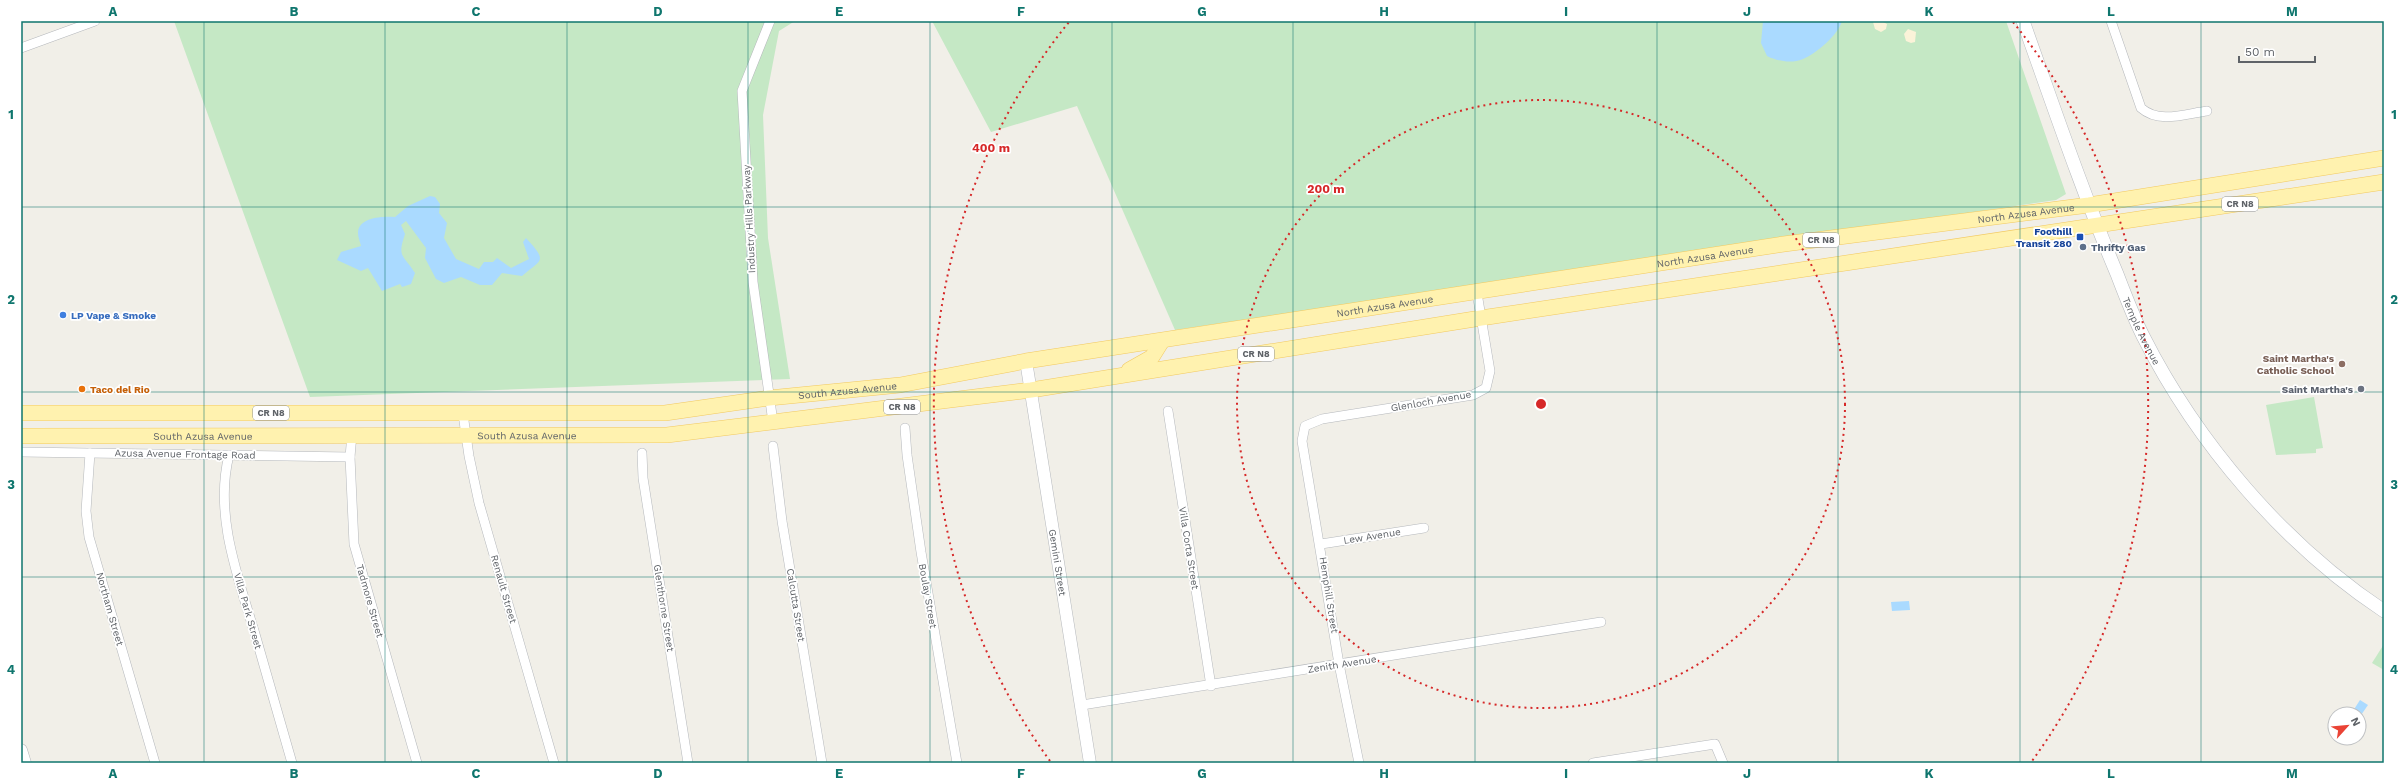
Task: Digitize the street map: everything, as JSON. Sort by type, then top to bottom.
[{"type":"main road","name":"Temple Avenue","points":[[2023,21],[2096,226],[2143,335],[2207,440],[2283,529],[2350,586],[2384,611]]},
{"type":"main road","name":"North Azusa Avenue","points":[[1026,361],[1477,293],[1784,244],[2089,205],[2384,158]]},
{"type":"main road","name":"CR N8","points":[[1031,390],[1481,318],[2384,182]]},
{"type":"main road","points":[[1119,376],[1152,358],[1162,341]]},
{"type":"main road","name":"South Azusa Avenue","points":[[21,413],[665,413],[769,398],[900,384],[1026,361]]},
{"type":"main road","name":"South Azusa Avenue","points":[[21,436],[352,434],[466,437],[667,435],[1031,390]]},
{"type":"main road","points":[[175,413],[175,435]]},
{"type":"street","points":[[21,48],[95,21]]},
{"type":"street","name":"Industry Hills Parkway","points":[[770,21],[742,91],[753,282],[772,422]]},
{"type":"street","points":[[2111,21],[2141,108],[2149,115],[2159,118],[2208,111]]},
{"type":"street","name":"Glenloch Avenue","points":[[1305,426],[1322,419],[1473,395],[1486,388],[1490,371],[1477,293]]},
{"type":"street","name":"Gemini Street","points":[[1026,361],[1082,705],[1090,763]]},
{"type":"street","name":"Villa Corta Street","points":[[1168,411],[1210,686]]},
{"type":"street","name":"Renault Street","points":[[463,414],[479,503],[554,763]]},
{"type":"street","name":"Hemphill Street","points":[[1305,426],[1302,441],[1321,544],[1340,664],[1359,763]]},
{"type":"street","name":"Boulay Street","points":[[905,428],[906,455],[921,552],[957,763]]},
{"type":"street","name":"Tadmore Street","points":[[352,434],[350,457],[354,544],[417,763]]},
{"type":"street","name":"Calcutta Street","points":[[773,446],[782,521],[822,763]]},
{"type":"street","name":"Azusa Avenue Frontage Road","points":[[21,452],[350,457]]},
{"type":"street","name":"Northam Street","points":[[90,453],[86,511],[89,537],[155,763]]},
{"type":"street","name":"Glenthorne Street","points":[[642,453],[643,478],[688,763]]},
{"type":"street","name":"Villa Park Street","points":[[230,455],[225,470],[227,528],[236,571],[292,763]]},
{"type":"street","name":"Lew Avenue","points":[[1321,544],[1424,528]]},
{"type":"street","name":"Zenith Avenue","points":[[1082,705],[1210,686],[1601,622]]},
{"type":"street","points":[[1593,763],[1715,744],[1723,763]]},
{"type":"street","points":[[21,750],[25,763]]},
{"type":"green space","points":[[174,21],[795,21],[779,31],[763,115],[768,238],[790,379],[310,397]]},
{"type":"green space","points":[[932,21],[2006,21],[2066,194],[2056,200],[1175,330],[1077,106],[991,132]]},
{"type":"green space","points":[[2314,397],[2323,448],[2316,449],[2316,453],[2276,455],[2266,405]]},
{"type":"green space","points":[[2384,644],[2384,670],[2372,663]]},
{"type":"sand","points":[[1881,21],[1887,24],[1886,29],[1881,32],[1875,29],[1873,22]]},
{"type":"sand","points":[[1908,29],[1916,32],[1915,42],[1911,43],[1906,41],[1904,34]]},
{"type":"water","points":[[1763,21],[1842,21],[1832,38],[1820,48],[1803,59],[1789,62],[1767,56],[1761,43]]},
{"type":"water","points":[[430,196],[435,197],[440,204],[439,213],[447,223],[444,238],[456,259],[479,269],[484,262],[493,262],[497,258],[511,268],[529,259],[523,242],[526,238],[540,256],[540,260],[522,276],[502,273],[492,285],[480,285],[461,277],[444,283],[436,279],[425,258],[426,248],[406,221],[401,225],[405,234],[401,252],[404,259],[415,273],[411,284],[402,287],[400,284],[382,291],[368,268],[361,271],[337,260],[341,252],[361,246],[358,233],[362,224],[378,217],[395,217],[408,206]]},
{"type":"water","points":[[1909,601],[1910,610],[1892,611],[1891,602]]},
{"type":"water","points":[[2360,700],[2368,705],[2367,706],[2356,706]]},
{"type":"place","name":"Foothill Transit 280","points":[[2080,237]]},
{"type":"place","name":"Thrifty Gas","points":[[2083,247]]},
{"type":"place","name":"LP Vape & Smoke","points":[[63,315]]},
{"type":"place","name":"Saint Martha's Catholic School","points":[[2342,364]]},
{"type":"place","name":"Taco del Rio","points":[[82,389]]},
{"type":"place","name":"Saint Martha's","points":[[2361,389]]}]
